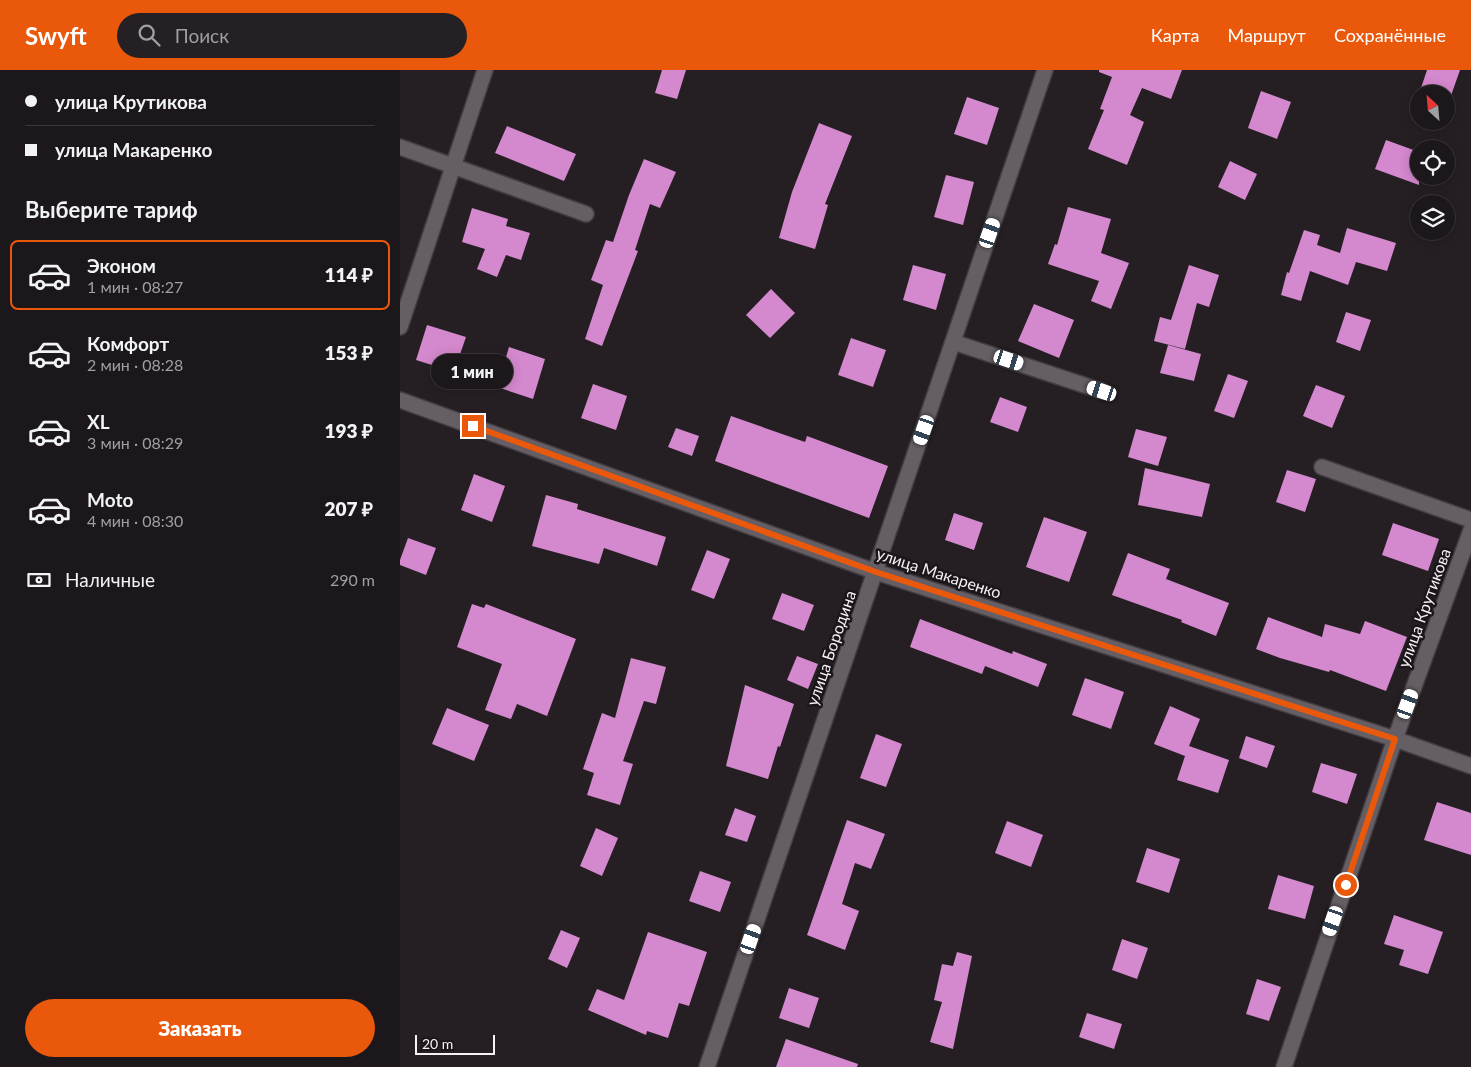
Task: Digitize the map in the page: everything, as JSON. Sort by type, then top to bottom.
[{"type":"street","points":[[400,327],[485,70]]},
{"type":"street","name":"улица Бородина","points":[[707,1067],[1045,70]]},
{"type":"street","points":[[400,147],[586,214]]},
{"type":"street","points":[[953,342],[1102,391]]},
{"type":"street","name":"улица Макаренко","points":[[400,400],[876,572],[1395,739],[1471,766]]},
{"type":"street","points":[[1322,467],[1471,520]]},
{"type":"street","name":"улица Крутикова","points":[[1284,1067],[1395,739],[1471,530]]},
{"type":"building","points":[[662,70],[686,70],[677,99],[655,93]]},
{"type":"building","points":[[1099,70],[1182,70],[1171,99],[1142,88],[1130,115],[1144,122],[1127,165],[1088,149],[1104,110],[1100,109],[1112,77],[1099,72]]},
{"type":"building","points":[[1427,70],[1460,70],[1455,85],[1422,85]]},
{"type":"building","points":[[1261,91],[1291,102],[1277,139],[1248,128]]},
{"type":"building","points":[[967,97],[999,108],[987,145],[954,134]]},
{"type":"building","points":[[819,123],[852,136],[825,204],[828,205],[815,249],[779,238],[792,192]]},
{"type":"building","points":[[507,126],[576,154],[564,181],[495,153]]},
{"type":"building","points":[[1386,140],[1410,149],[1410,182],[1375,169]]},
{"type":"building","points":[[644,159],[676,172],[660,208],[650,204],[635,250],[638,251],[602,346],[585,339],[603,285],[591,280],[606,240],[613,242]]},
{"type":"building","points":[[1230,161],[1257,174],[1245,200],[1218,187]]},
{"type":"building","points":[[946,175],[974,182],[963,225],[934,217]]},
{"type":"building","points":[[1068,207],[1111,219],[1101,253],[1129,263],[1111,309],[1091,301],[1099,281],[1048,264],[1055,244],[1057,245]]},
{"type":"building","points":[[472,208],[508,219],[506,226],[530,233],[521,260],[506,255],[497,277],[477,269],[485,249],[462,242]]},
{"type":"building","points":[[1347,228],[1396,243],[1387,271],[1356,262],[1348,285],[1310,271],[1301,301],[1281,295],[1287,272],[1289,273],[1304,230],[1320,235],[1317,245],[1340,253]]},
{"type":"building","points":[[913,265],[946,274],[936,310],[903,300]]},
{"type":"building","points":[[1189,265],[1219,275],[1209,307],[1197,303],[1185,349],[1154,341],[1160,317],[1171,320]]},
{"type":"building","points":[[771,289],[795,313],[770,338],[746,315]]},
{"type":"building","points":[[1034,304],[1074,320],[1059,358],[1018,341]]},
{"type":"building","points":[[1346,312],[1371,320],[1360,351],[1336,342]]},
{"type":"building","points":[[427,325],[466,337],[454,372],[416,360]]},
{"type":"building","points":[[851,338],[886,350],[873,387],[838,375]]},
{"type":"building","points":[[1168,345],[1201,354],[1194,381],[1160,373]]},
{"type":"building","points":[[509,347],[545,359],[533,399],[497,387]]},
{"type":"building","points":[[1228,374],[1248,381],[1234,418],[1214,411]]},
{"type":"building","points":[[593,384],[627,396],[616,430],[581,418]]},
{"type":"building","points":[[1316,385],[1345,396],[1332,428],[1303,416]]},
{"type":"building","points":[[1000,397],[1027,407],[1018,432],[990,422]]},
{"type":"building","points":[[731,416],[805,442],[807,436],[888,466],[869,518],[715,461]]},
{"type":"building","points":[[676,428],[699,436],[692,456],[668,447]]},
{"type":"building","points":[[1136,429],[1167,437],[1158,466],[1128,457]]},
{"type":"building","points":[[1145,468],[1210,484],[1202,517],[1138,505]]},
{"type":"building","points":[[1287,470],[1316,479],[1305,512],[1276,502]]},
{"type":"building","points":[[474,474],[505,486],[492,522],[461,510]]},
{"type":"building","points":[[546,495],[578,504],[577,509],[666,537],[657,566],[604,548],[599,564],[532,546]]},
{"type":"building","points":[[954,513],[983,523],[974,550],[945,540]]},
{"type":"building","points":[[1044,517],[1087,532],[1069,582],[1026,567]]},
{"type":"building","points":[[1393,523],[1439,539],[1428,571],[1382,555]]},
{"type":"building","points":[[408,538],[436,548],[426,575],[400,565]]},
{"type":"building","points":[[707,550],[730,559],[714,599],[691,590]]},
{"type":"building","points":[[1128,553],[1170,569],[1166,579],[1229,603],[1216,636],[1181,622],[1182,620],[1112,595]]},
{"type":"building","points":[[782,593],[814,605],[804,631],[772,619]]},
{"type":"building","points":[[472,604],[484,608],[486,604],[576,639],[547,716],[517,704],[511,719],[485,710],[502,664],[457,647]]},
{"type":"building","points":[[1268,617],[1322,637],[1325,624],[1360,634],[1365,621],[1407,637],[1386,691],[1330,670],[1329,672],[1256,649]]},
{"type":"building","points":[[920,619],[1012,654],[1013,651],[1047,664],[1038,687],[985,666],[982,674],[910,647]]},
{"type":"building","points":[[797,656],[818,664],[808,689],[787,680]]},
{"type":"building","points":[[631,658],[666,667],[656,704],[644,701],[623,761],[633,764],[620,805],[587,795],[594,773],[583,769],[602,713],[615,718]]},
{"type":"building","points":[[1085,678],[1124,692],[1111,729],[1072,715]]},
{"type":"building","points":[[745,685],[794,704],[768,779],[726,766]]},
{"type":"building","points":[[1170,706],[1200,719],[1189,746],[1229,760],[1218,793],[1177,780],[1185,756],[1154,744]]},
{"type":"building","points":[[447,708],[489,725],[474,761],[432,744]]},
{"type":"building","points":[[876,734],[902,744],[886,787],[860,778]]},
{"type":"building","points":[[1246,736],[1275,746],[1267,768],[1239,758]]},
{"type":"building","points":[[1321,763],[1357,774],[1347,804],[1312,792]]},
{"type":"building","points":[[1437,802],[1471,813],[1471,855],[1424,840]]},
{"type":"building","points":[[735,808],[756,816],[747,842],[725,835]]},
{"type":"building","points":[[847,820],[885,834],[871,869],[855,863],[842,904],[859,911],[845,950],[807,935]]},
{"type":"building","points":[[1007,821],[1043,835],[1031,867],[995,853]]},
{"type":"building","points":[[596,828],[618,838],[602,876],[580,866]]},
{"type":"building","points":[[1147,848],[1180,859],[1169,893],[1136,882]]},
{"type":"building","points":[[700,871],[731,882],[720,912],[689,901]]},
{"type":"building","points":[[1278,875],[1314,886],[1305,919],[1268,909]]},
{"type":"building","points":[[1394,915],[1443,932],[1428,974],[1399,965],[1404,950],[1384,944]]},
{"type":"building","points":[[561,930],[580,938],[567,968],[548,959]]},
{"type":"building","points":[[648,932],[707,952],[689,1006],[679,1003],[668,1038],[647,1031],[646,1035],[588,1010],[597,989],[624,1000]]},
{"type":"building","points":[[1122,939],[1148,948],[1137,979],[1112,970]]},
{"type":"building","points":[[957,952],[972,956],[953,1049],[930,1042],[942,1002],[934,1000],[942,964],[953,966]]},
{"type":"building","points":[[1257,979],[1281,987],[1269,1021],[1246,1014]]},
{"type":"building","points":[[789,988],[819,998],[809,1028],[779,1018]]},
{"type":"building","points":[[1087,1013],[1122,1024],[1114,1049],[1079,1037]]},
{"type":"building","points":[[786,1039],[858,1064],[857,1067],[776,1067]]},
{"type":"route","points":[[473,426],[876,572],[1395,739],[1346,885]]}]
